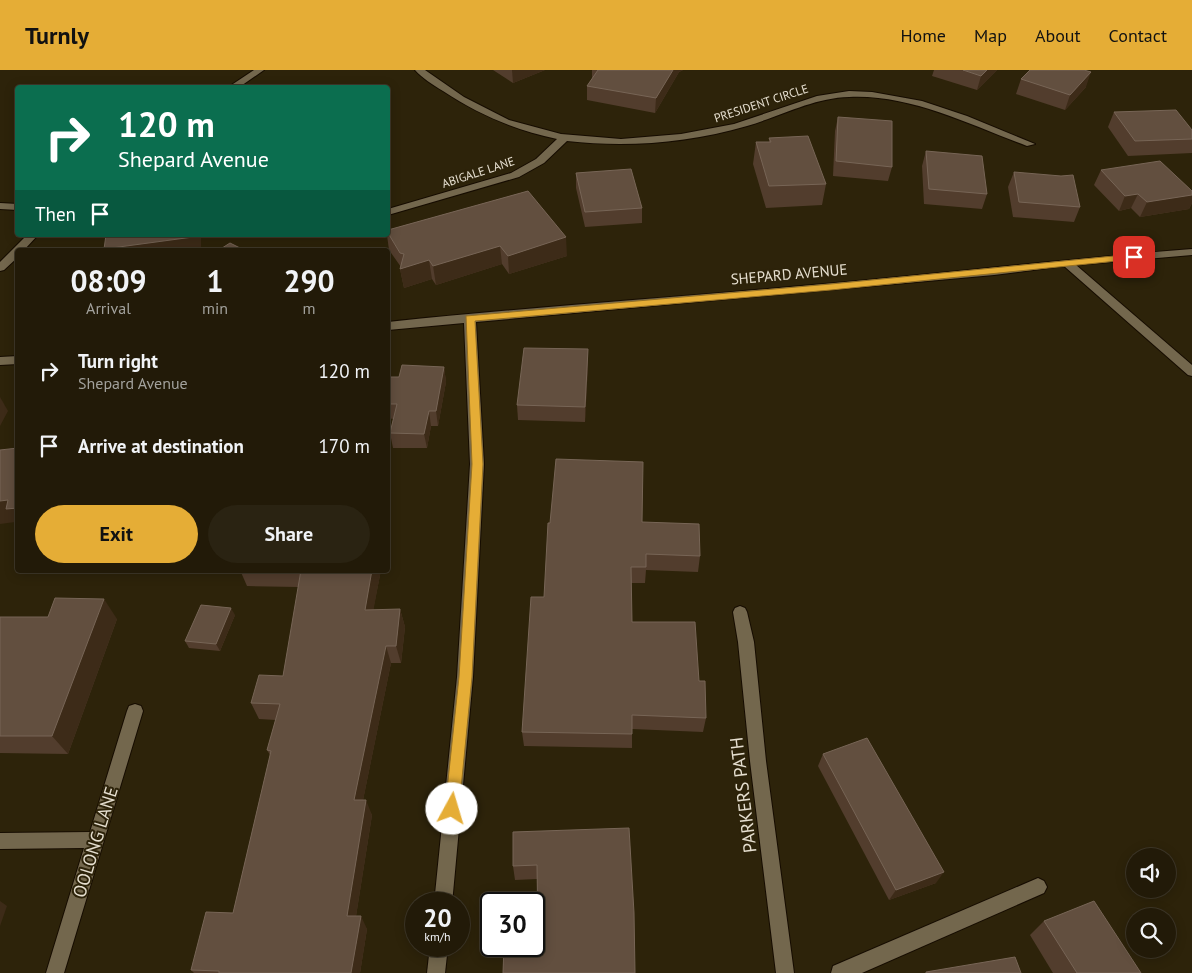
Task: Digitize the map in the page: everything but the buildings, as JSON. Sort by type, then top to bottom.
[{"type":"street","points":[[236,85],[260,70]]},
{"type":"street","name":"PRESIDENT CIRCLE","points":[[419,70],[483,111],[508,123],[550,135],[604,140],[666,140],[710,133],[755,121],[813,98],[848,94],[888,95],[1030,144]]},
{"type":"street","name":"ABIGALE LANE","points":[[390,211],[515,175],[540,162],[566,136]]},
{"type":"street","points":[[0,206],[15,207]]},
{"type":"street","points":[[20,248],[31,237]]},
{"type":"street","name":"SHEPARD AVENUE","points":[[390,326],[994,272],[1066,262],[1192,252]]},
{"type":"street","points":[[0,268],[15,253]]},
{"type":"street","points":[[1066,262],[1192,372]]},
{"type":"street","points":[[444,892],[466,677],[477,464],[470,318]]},
{"type":"street","points":[[0,361],[15,360]]},
{"type":"street","name":"PARKERS PATH","points":[[740,612],[746,642],[758,761],[785,973]]},
{"type":"street","name":"OOLONG LANE","points":[[55,973],[135,711]]},
{"type":"street","points":[[0,841],[96,840]]},
{"type":"street","points":[[841,972],[1038,887]]},
{"type":"street","points":[[436,973],[438,957]]},
{"type":"route","points":[[452,809],[466,677],[477,464],[470,318],[813,289],[994,272],[1024,266],[1134,257]]}]
